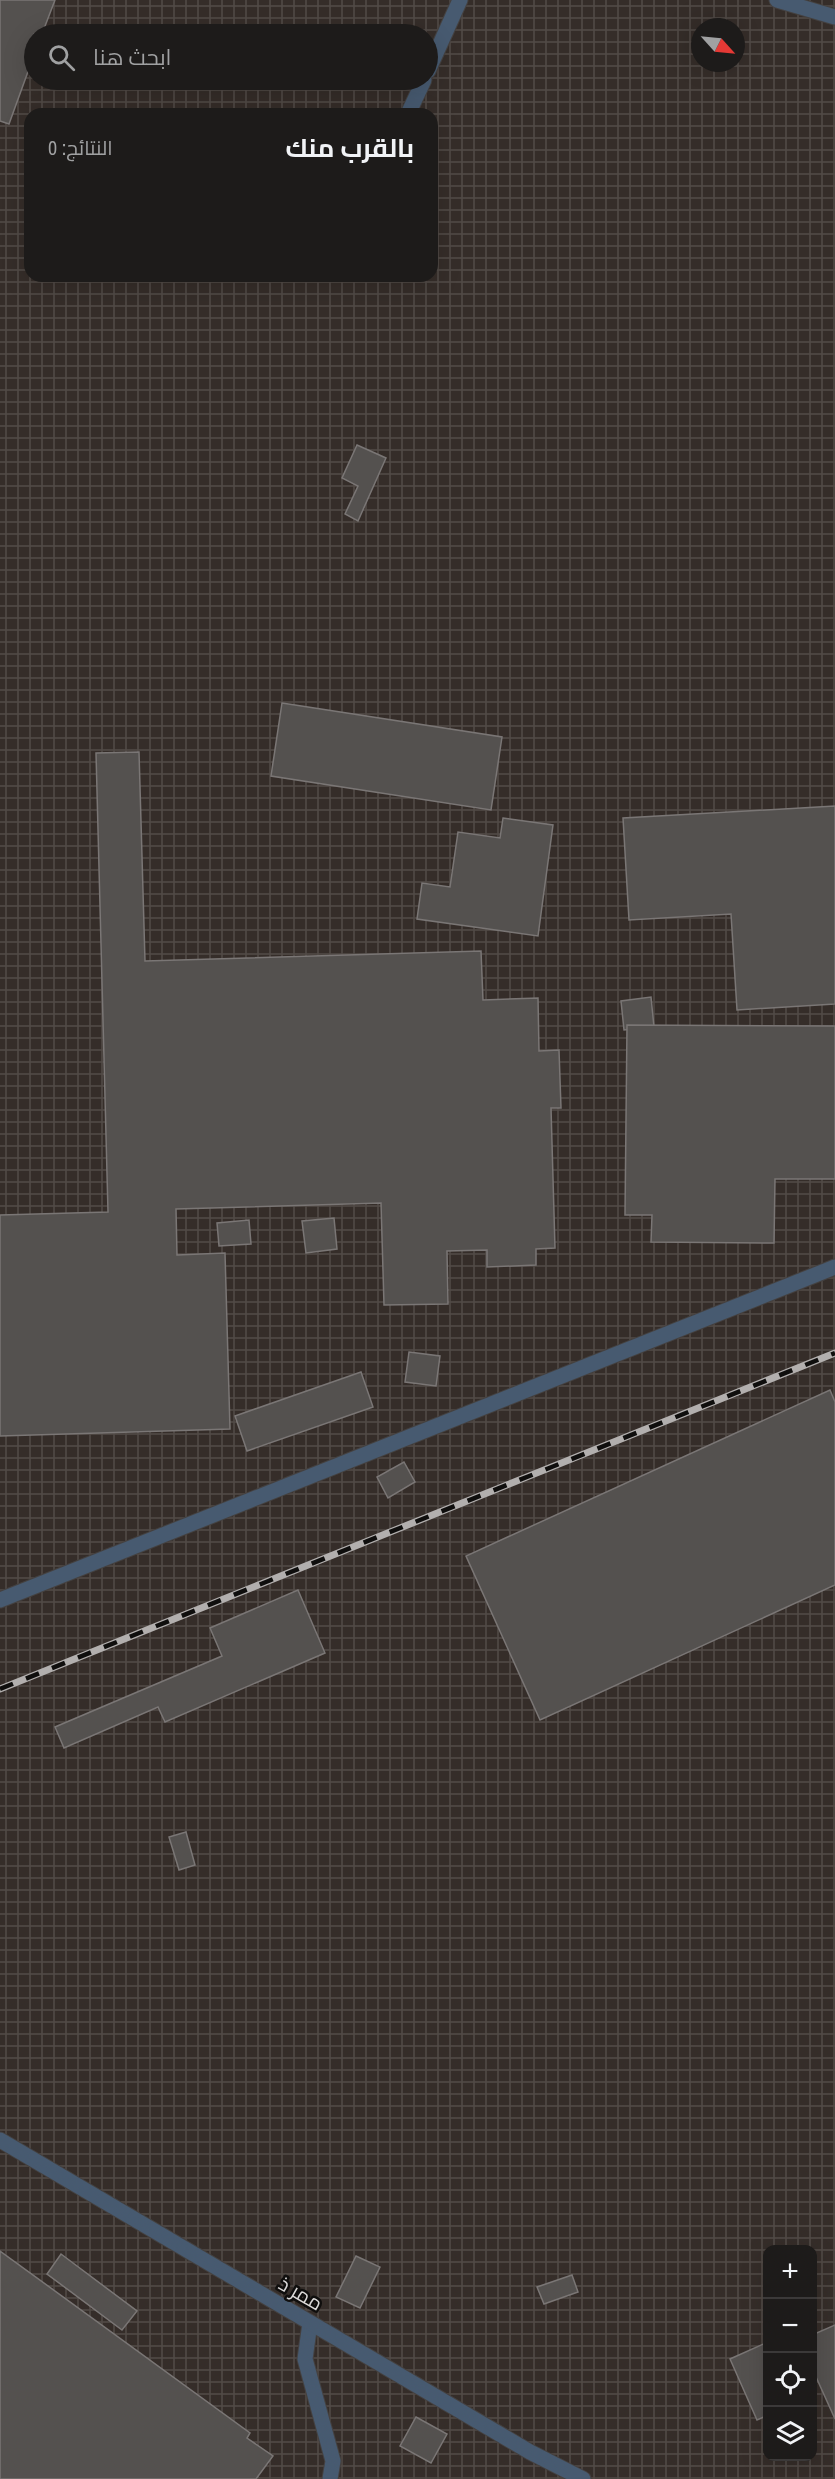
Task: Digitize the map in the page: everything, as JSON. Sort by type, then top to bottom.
[{"type":"street","points":[[438,49],[460,0]]},
{"type":"street","points":[[777,0],[835,17]]},
{"type":"street","points":[[411,108],[419,90]]},
{"type":"street","points":[[0,1600],[835,1267]]},
{"type":"street","name":"ممر ذ","points":[[0,2140],[530,2452],[583,2479]]},
{"type":"street","points":[[310,2323],[304,2359],[333,2461],[330,2479]]},
{"type":"shaded area","points":[[0,0],[835,0],[835,2479],[0,2479]]},
{"type":"building","points":[[0,0],[55,0],[46,24],[24,24],[24,83],[9,124],[0,121]]},
{"type":"building","points":[[357,445],[386,458],[358,521],[345,514],[358,486],[342,478]]},
{"type":"building","points":[[282,703],[502,737],[491,810],[271,776]]},
{"type":"building","points":[[139,752],[145,961],[481,951],[483,1000],[538,998],[539,1051],[559,1050],[561,1108],[551,1108],[555,1248],[536,1249],[536,1265],[487,1267],[487,1250],[447,1251],[448,1304],[384,1305],[381,1203],[176,1209],[177,1255],[225,1253],[230,1429],[0,1436],[0,1215],[108,1212],[96,753]]},
{"type":"building","points":[[835,806],[835,1004],[737,1010],[731,914],[629,920],[623,818]]},
{"type":"building","points":[[503,818],[553,825],[538,936],[417,919],[422,883],[450,887],[458,832],[500,838]]},
{"type":"building","points":[[651,997],[654,1027],[624,1030],[621,1001]]},
{"type":"building","points":[[627,1025],[835,1026],[835,1179],[775,1179],[774,1243],[651,1242],[652,1215],[625,1215]]},
{"type":"building","points":[[334,1218],[337,1249],[306,1253],[302,1221]]},
{"type":"building","points":[[249,1220],[251,1244],[219,1246],[217,1223]]},
{"type":"building","points":[[409,1352],[440,1356],[436,1386],[405,1382]]},
{"type":"building","points":[[361,1372],[373,1407],[247,1451],[235,1416]]},
{"type":"building","points":[[830,1390],[835,1402],[835,1585],[540,1720],[466,1556]]},
{"type":"building","points":[[404,1462],[415,1482],[388,1498],[377,1477]]},
{"type":"building","points":[[298,1590],[325,1653],[165,1722],[158,1707],[64,1748],[55,1727],[222,1656],[210,1628]]},
{"type":"building","points":[[186,1832],[195,1865],[179,1870],[169,1837]]},
{"type":"building","points":[[0,2251],[250,2433],[247,2438],[273,2456],[256,2479],[0,2479]]},
{"type":"building","points":[[61,2254],[137,2311],[122,2330],[47,2274]]},
{"type":"building","points":[[356,2256],[380,2267],[360,2308],[336,2297]]},
{"type":"building","points":[[572,2275],[578,2292],[544,2304],[537,2287]]},
{"type":"building","points":[[835,2325],[835,2419],[817,2379],[817,2333]]},
{"type":"building","points":[[763,2344],[763,2417],[757,2420],[730,2359]]},
{"type":"building","points":[[416,2417],[447,2434],[431,2463],[400,2446]]},
{"type":"railway","points":[[0,1689],[835,1353]]}]
